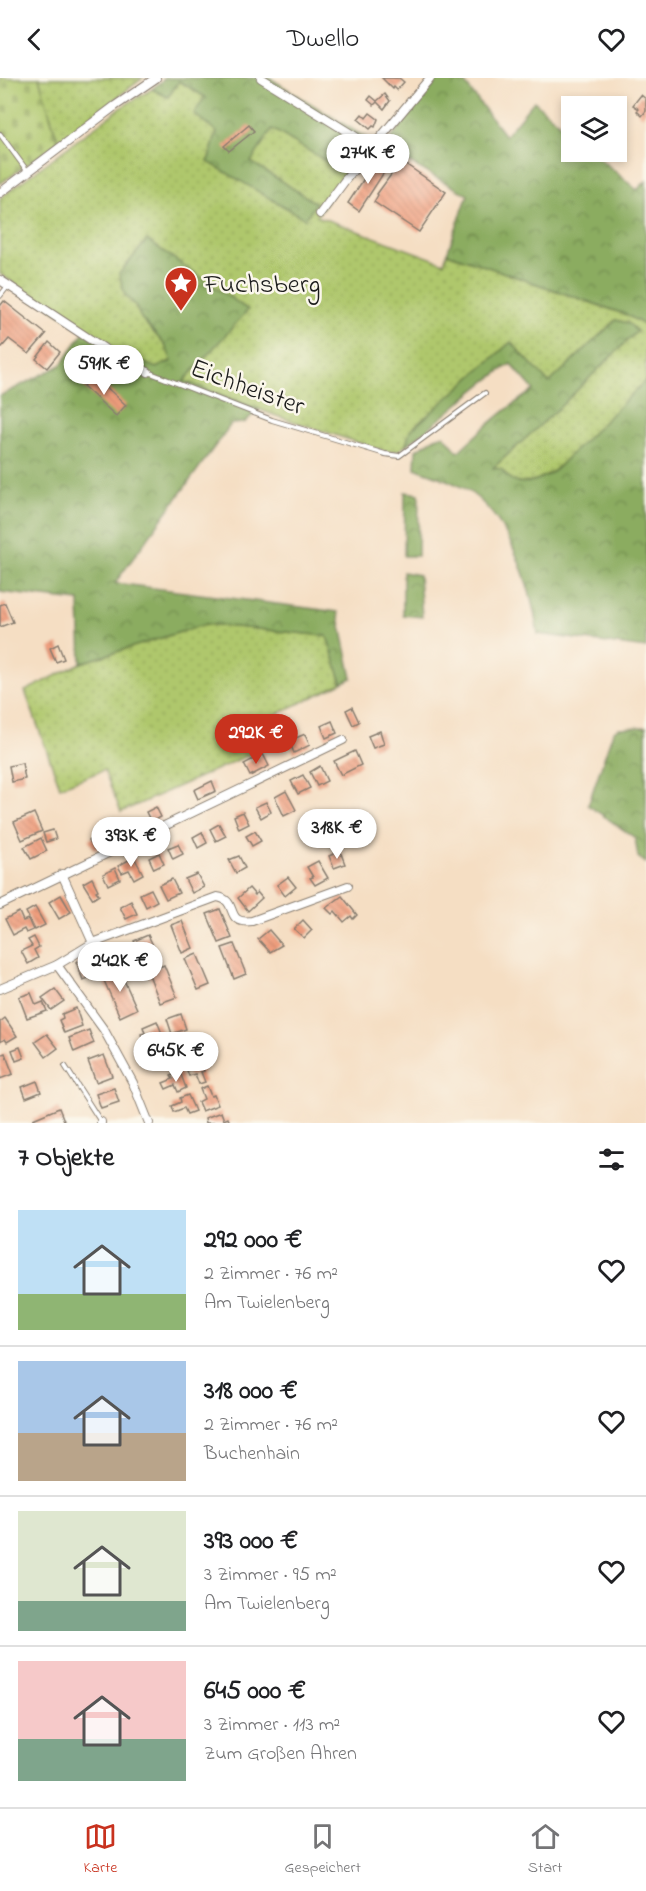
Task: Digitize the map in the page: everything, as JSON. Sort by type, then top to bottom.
[{"type":"street","points":[[0,193],[156,78]]},
{"type":"street","points":[[261,78],[372,147]]},
{"type":"street","points":[[320,214],[346,178],[430,78]]},
{"type":"street","name":"Eichheister","points":[[0,280],[117,357],[148,372]]},
{"type":"street","points":[[0,905],[343,740]]},
{"type":"street","points":[[62,874],[93,943]]},
{"type":"street","points":[[0,988],[57,965],[93,943],[217,897],[224,898],[229,903],[235,918],[242,922],[252,921],[348,886]]},
{"type":"street","points":[[57,965],[105,1030],[134,1083],[149,1123]]},
{"type":"lane","points":[[0,134],[29,172]]},
{"type":"lane","points":[[0,297],[8,285]]},
{"type":"lane","name":"Eichheister","points":[[148,372],[272,420],[399,456],[485,393]]},
{"type":"lane","points":[[65,1066],[101,1123]]},
{"type":"green space","points":[[0,78],[39,78],[58,142],[0,184]]},
{"type":"green space","points":[[39,78],[143,78],[58,142]]},
{"type":"green space","points":[[165,78],[270,78],[371,141],[346,173],[272,129],[251,162],[316,203],[305,219],[208,162],[217,132],[194,114],[205,97],[179,81],[168,97],[152,89]]},
{"type":"green space","points":[[439,78],[461,78],[505,136],[534,101],[561,125],[561,162],[604,162],[637,190],[646,181],[646,326],[627,315],[447,253],[468,195],[383,148]]},
{"type":"green space","points":[[179,81],[205,97],[217,132],[208,161],[315,203],[250,162],[272,128],[346,173],[317,216],[444,263],[447,253],[627,315],[646,326],[646,380],[554,471],[534,481],[522,483],[511,479],[501,469],[493,468],[559,408],[637,331],[616,320],[549,383],[511,342],[410,431],[406,445],[398,451],[384,451],[277,416],[183,381],[248,310],[147,240],[120,274],[125,295],[135,305],[141,318],[165,345],[172,360],[156,368],[116,351],[0,274],[0,198],[120,108],[152,89],[168,97]]},
{"type":"green space","points":[[147,240],[248,310],[184,381],[259,409],[244,423],[231,424],[115,583],[338,612],[352,678],[342,683],[327,636],[206,624],[81,663],[79,601],[0,592],[0,396],[61,365],[85,330],[116,351],[156,368],[172,361],[165,345],[141,318],[135,305],[125,295],[119,274]]},
{"type":"green space","points":[[616,320],[628,323],[637,331],[559,408],[493,468],[501,469],[511,479],[522,483],[550,474],[646,380],[646,648],[538,634],[530,596],[517,556],[497,520],[484,504],[464,488],[415,468],[416,450],[444,435],[458,452],[494,419],[534,390],[511,364],[406,445],[410,431],[511,342],[549,383]]},
{"type":"green space","points":[[405,492],[419,494],[418,556],[404,556]]},
{"type":"green space","points":[[403,572],[419,575],[422,617],[403,615]]},
{"type":"green space","points":[[206,624],[327,636],[342,683],[252,726],[258,751],[121,812],[104,770],[60,787],[25,691],[81,663]]},
{"type":"green space","points":[[646,727],[646,863],[638,857],[635,838],[588,805],[613,732],[618,728]]},
{"type":"building","points":[[382,78],[399,78],[404,82],[397,90]]},
{"type":"building","points":[[385,94],[390,101],[384,109],[377,102],[374,105],[368,100],[371,96],[377,101]]},
{"type":"building","points":[[641,95],[646,99],[646,111],[642,116],[637,111],[639,109],[633,105]]},
{"type":"building","points":[[370,113],[378,119],[375,127],[370,129],[358,119],[362,114],[366,118]]},
{"type":"building","points":[[249,125],[254,131],[229,151],[224,146]]},
{"type":"building","points":[[377,159],[388,166],[359,211],[348,203]]},
{"type":"building","points":[[401,161],[446,192],[419,232],[374,202],[377,194]]},
{"type":"building","points":[[4,301],[46,334],[29,354],[9,339],[2,347],[0,346],[0,306]]},
{"type":"building","points":[[49,342],[60,352],[47,368],[36,359]]},
{"type":"building","points":[[93,375],[126,405],[116,416],[83,386]]},
{"type":"building","points":[[5,603],[13,622],[0,627],[0,605]]},
{"type":"building","points":[[58,644],[64,659],[56,662],[50,648]]},
{"type":"building","points":[[352,707],[359,722],[353,725],[346,710]]},
{"type":"building","points":[[332,721],[337,733],[326,738],[321,726]]},
{"type":"building","points":[[380,731],[384,744],[373,748],[368,736]]},
{"type":"building","points":[[305,734],[310,745],[294,753],[289,741]]},
{"type":"building","points":[[355,751],[361,765],[341,775],[334,761]]},
{"type":"building","points":[[263,754],[269,766],[250,776],[244,764]]},
{"type":"building","points":[[22,763],[25,779],[12,782],[9,766]]},
{"type":"building","points":[[320,766],[327,781],[317,786],[310,772]]},
{"type":"building","points":[[303,775],[310,788],[298,794],[291,781]]},
{"type":"building","points":[[212,781],[216,791],[198,799],[194,790]]},
{"type":"building","points":[[286,791],[296,810],[284,816],[275,797]]},
{"type":"building","points":[[266,802],[271,812],[261,818],[255,807]]},
{"type":"building","points":[[156,807],[161,817],[151,822],[146,812]]},
{"type":"building","points":[[243,812],[249,824],[239,829],[234,816]]},
{"type":"building","points":[[34,813],[42,831],[22,840],[14,822]]},
{"type":"building","points":[[325,818],[331,832],[318,838],[311,824]]},
{"type":"building","points":[[219,824],[226,836],[216,841],[210,829]]},
{"type":"building","points":[[53,830],[56,839],[46,842],[43,833]]},
{"type":"building","points":[[106,830],[112,841],[94,849],[89,840]]},
{"type":"building","points":[[255,831],[261,841],[252,846],[246,836]]},
{"type":"building","points":[[202,832],[207,843],[198,848],[193,837]]},
{"type":"building","points":[[41,838],[47,851],[31,859],[24,847]]},
{"type":"building","points":[[178,844],[183,854],[173,859],[168,848]]},
{"type":"building","points":[[340,851],[345,864],[334,868],[329,856]]},
{"type":"building","points":[[159,853],[164,864],[154,869],[149,858]]},
{"type":"building","points":[[239,856],[245,868],[236,873],[229,860]]},
{"type":"building","points":[[134,857],[143,874],[134,879],[129,870],[122,873],[118,866]]},
{"type":"building","points":[[318,861],[328,878],[315,885],[307,867]]},
{"type":"building","points":[[115,868],[120,879],[108,885],[103,874]]},
{"type":"building","points":[[197,874],[204,887],[192,893],[185,879]]},
{"type":"building","points":[[288,877],[296,887],[285,896],[277,885]]},
{"type":"building","points":[[92,878],[99,895],[93,899],[83,883]]},
{"type":"building","points":[[172,879],[179,893],[166,899],[159,885]]},
{"type":"building","points":[[249,888],[255,895],[257,892],[262,898],[248,911],[238,898]]},
{"type":"building","points":[[151,889],[157,901],[146,907],[140,894]]},
{"type":"building","points":[[61,895],[71,912],[59,919],[49,902]]},
{"type":"building","points":[[342,896],[357,915],[353,919],[351,916],[344,922],[335,911],[332,914],[326,908]]},
{"type":"building","points":[[131,901],[137,914],[126,919],[120,907]]},
{"type":"building","points":[[35,907],[45,925],[35,930],[26,912]]},
{"type":"building","points":[[220,909],[232,938],[219,943],[207,914]]},
{"type":"building","points":[[19,912],[23,921],[28,919],[33,930],[26,933],[24,929],[13,935],[5,919]]},
{"type":"building","points":[[303,920],[312,930],[304,938],[294,929]]},
{"type":"building","points":[[182,921],[193,948],[182,953],[171,925]]},
{"type":"building","points":[[269,930],[282,945],[270,952],[258,939]]},
{"type":"building","points":[[148,935],[160,960],[145,966],[134,941]]},
{"type":"building","points":[[34,937],[39,947],[34,950],[38,958],[28,964],[21,951],[32,946],[28,940]]},
{"type":"building","points":[[234,944],[246,974],[234,979],[222,948]]},
{"type":"building","points":[[105,947],[113,966],[98,971],[91,953]]},
{"type":"building","points":[[197,954],[210,985],[198,990],[185,959]]},
{"type":"building","points":[[83,959],[91,977],[83,980],[76,962]]},
{"type":"building","points":[[164,965],[177,997],[160,1003],[148,972]]},
{"type":"building","points":[[119,969],[137,1009],[120,1017],[102,976]]},
{"type":"building","points":[[55,989],[64,1001],[51,1010],[42,998]]},
{"type":"building","points":[[31,993],[36,1005],[43,1002],[47,1011],[27,1018],[19,997]]},
{"type":"building","points":[[76,1008],[82,1026],[64,1033],[59,1020],[63,1018],[62,1014]]},
{"type":"building","points":[[181,1014],[186,1029],[172,1034],[167,1019]]},
{"type":"building","points":[[5,1018],[17,1036],[7,1042],[5,1039],[0,1042],[0,1022]]},
{"type":"building","points":[[157,1021],[163,1036],[144,1044],[141,1034],[145,1033],[143,1027]]},
{"type":"building","points":[[89,1030],[94,1043],[74,1052],[69,1038]]},
{"type":"building","points":[[47,1034],[58,1048],[46,1057],[35,1042]]},
{"type":"building","points":[[191,1039],[197,1054],[183,1059],[177,1044]]},
{"type":"building","points":[[169,1043],[177,1061],[160,1068],[155,1057],[160,1054],[158,1048]]},
{"type":"building","points":[[20,1047],[24,1058],[16,1061],[12,1050]]},
{"type":"building","points":[[5,1053],[13,1074],[0,1079],[0,1055]]},
{"type":"building","points":[[104,1055],[112,1076],[96,1082],[88,1061]]},
{"type":"building","points":[[201,1062],[204,1071],[201,1072],[205,1082],[199,1084],[195,1074],[189,1076],[186,1068]]},
{"type":"building","points":[[180,1072],[186,1088],[178,1092],[175,1085],[166,1089],[163,1083],[173,1079],[171,1076]]},
{"type":"building","points":[[37,1081],[41,1092],[26,1098],[22,1087]]},
{"type":"building","points":[[207,1086],[218,1105],[202,1111],[198,1102],[204,1099],[200,1089]]},
{"type":"building","points":[[114,1088],[119,1102],[101,1108],[96,1094]]},
{"type":"building","points":[[188,1095],[195,1111],[187,1114],[184,1108],[174,1112],[172,1106],[181,1102],[180,1098]]},
{"type":"building","points":[[59,1108],[65,1123],[35,1123],[33,1119]]},
{"type":"building","points":[[221,1112],[224,1120],[228,1118],[230,1123],[206,1123],[205,1118]]},
{"type":"place","name":"Fuchsberg","points":[[181,312]]}]
